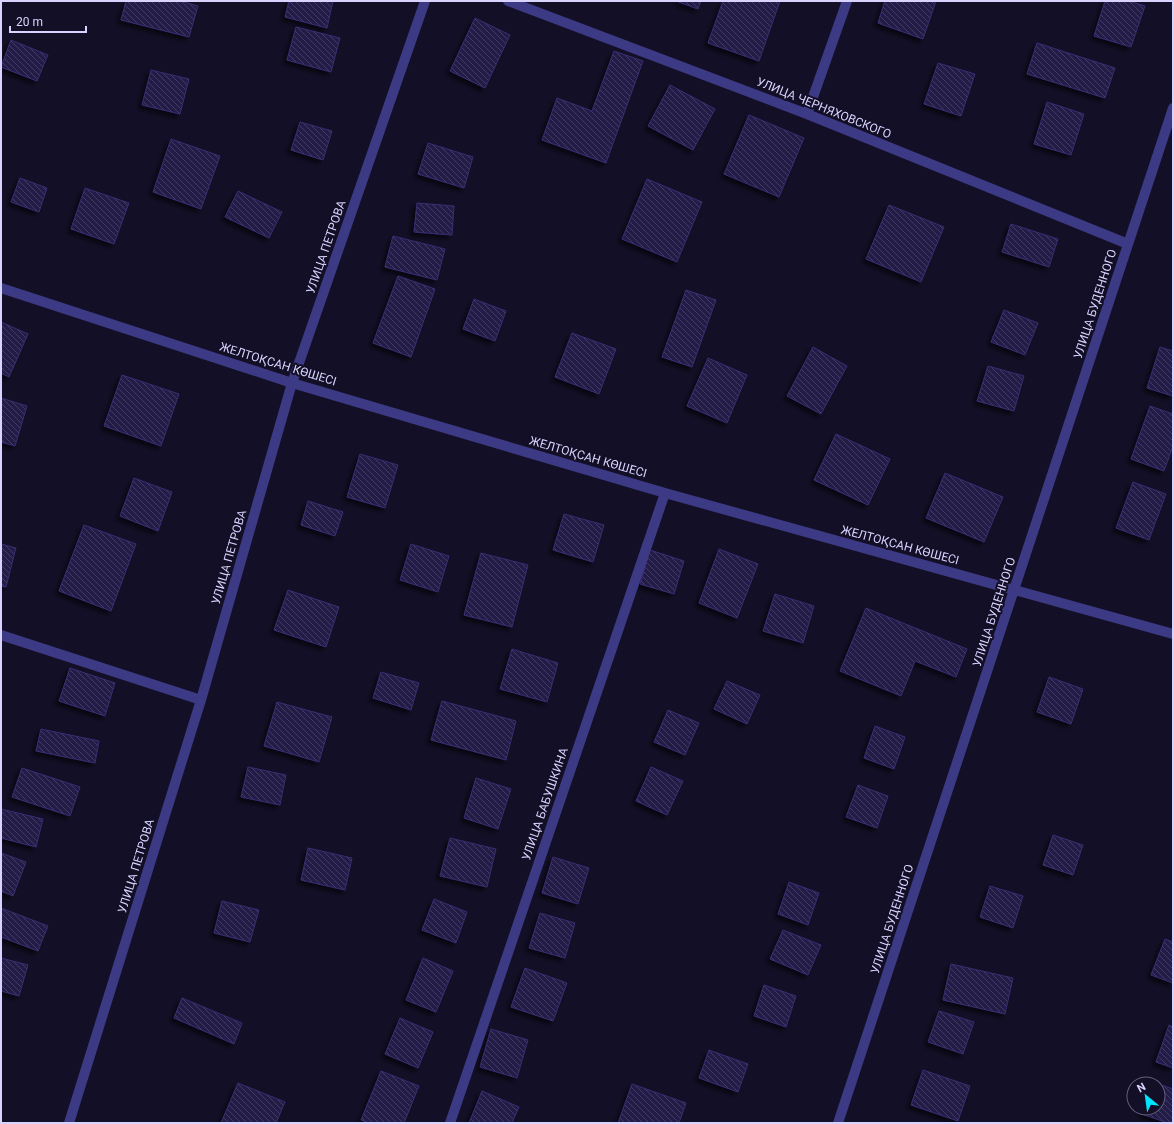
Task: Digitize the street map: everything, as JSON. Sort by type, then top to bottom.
[{"type":"street","name":"УЛИЦА ПЕТРОВА","points":[[69,1123],[201,700],[292,383],[425,1]]},
{"type":"street","name":"УЛИЦА ЧЕРНЯХОВСКОГО","points":[[508,1],[807,114],[1128,244]]},
{"type":"street","points":[[807,114],[847,1]]},
{"type":"street","name":"УЛИЦА БУДЕННОГО","points":[[838,1123],[1173,108]]},
{"type":"street","name":"ЖЕЛТОҚСАН КӨШЕСІ","points":[[1,288],[292,383],[665,494],[1173,634]]},
{"type":"street","name":"УЛИЦА БАБУШКИНА","points":[[450,1123],[665,494]]},
{"type":"street","points":[[1,635],[201,700]]},
{"type":"building","points":[[126,1],[180,1],[198,6],[189,37],[121,20]]},
{"type":"building","points":[[289,1],[333,1],[327,28],[285,17]]},
{"type":"building","points":[[676,1],[701,1],[698,9]]},
{"type":"building","points":[[723,1],[780,1],[759,61],[708,43]]},
{"type":"building","points":[[885,1],[936,1],[923,39],[878,23]]},
{"type":"building","points":[[1105,1],[1129,1],[1145,6],[1131,47],[1094,36]]},
{"type":"building","points":[[475,18],[510,35],[485,88],[450,71]]},
{"type":"building","points":[[296,27],[340,38],[331,72],[287,60]]},
{"type":"building","points":[[11,40],[48,55],[37,81],[1,67]]},
{"type":"building","points":[[1037,43],[1115,68],[1105,98],[1027,74]]},
{"type":"building","points":[[614,51],[643,61],[606,163],[542,140],[557,98],[592,111]]},
{"type":"building","points":[[938,63],[975,74],[961,116],[924,104]]},
{"type":"building","points":[[151,70],[189,79],[180,114],[142,105]]},
{"type":"building","points":[[670,85],[715,109],[693,150],[648,126]]},
{"type":"building","points":[[1047,102],[1084,114],[1071,155],[1034,144]]},
{"type":"building","points":[[749,115],[804,138],[779,197],[724,174]]},
{"type":"building","points":[[300,122],[332,131],[323,160],[291,150]]},
{"type":"building","points":[[171,139],[220,156],[201,209],[153,192]]},
{"type":"building","points":[[428,143],[473,157],[464,188],[418,174]]},
{"type":"building","points":[[20,178],[47,188],[39,212],[11,202]]},
{"type":"building","points":[[647,179],[702,202],[677,262],[622,239]]},
{"type":"building","points":[[85,188],[129,203],[114,244],[71,229]]},
{"type":"building","points":[[238,191],[282,212],[269,238],[225,217]]},
{"type":"building","points":[[417,203],[454,206],[452,235],[414,232]]},
{"type":"building","points":[[889,205],[944,227],[921,282],[866,259]]},
{"type":"building","points":[[1011,224],[1058,239],[1049,267],[1002,252]]},
{"type":"building","points":[[393,236],[445,249],[437,280],[385,267]]},
{"type":"building","points":[[398,276],[435,289],[411,357],[373,343]]},
{"type":"building","points":[[686,290],[716,300],[692,367],[662,357]]},
{"type":"building","points":[[474,299],[506,311],[495,341],[463,329]]},
{"type":"building","points":[[1004,310],[1038,323],[1025,355],[991,342]]},
{"type":"building","points":[[1,322],[28,334],[9,377],[1,373]]},
{"type":"building","points":[[572,333],[616,349],[599,394],[555,377]]},
{"type":"building","points":[[813,347],[847,366],[821,414],[787,396]]},
{"type":"building","points":[[1160,347],[1173,351],[1173,396],[1147,388]]},
{"type":"building","points":[[708,358],[747,375],[727,423],[687,406]]},
{"type":"building","points":[[988,366],[1024,376],[1014,411],[977,401]]},
{"type":"building","points":[[122,375],[179,394],[161,446],[104,426]]},
{"type":"building","points":[[1,398],[27,406],[15,446],[1,442]]},
{"type":"building","points":[[1150,406],[1173,414],[1173,446],[1164,471],[1131,459]]},
{"type":"building","points":[[836,434],[890,459],[868,505],[814,480]]},
{"type":"building","points":[[360,454],[398,465],[385,508],[347,497]]},
{"type":"building","points":[[945,473],[1003,497],[984,542],[926,518]]},
{"type":"building","points":[[134,478],[172,492],[158,531],[120,516]]},
{"type":"building","points":[[1133,482],[1166,494],[1149,540],[1116,528]]},
{"type":"building","points":[[308,501],[343,512],[335,536],[301,525]]},
{"type":"building","points":[[564,514],[604,525],[593,562],[553,550]]},
{"type":"building","points":[[84,525],[136,544],[111,611],[59,591]]},
{"type":"building","points":[[1,544],[16,548],[6,587],[1,586]]},
{"type":"building","points":[[411,544],[449,556],[438,592],[400,580]]},
{"type":"building","points":[[719,549],[758,564],[737,618],[699,603]]},
{"type":"building","points":[[650,550],[684,561],[674,594],[640,584]]},
{"type":"building","points":[[481,553],[528,565],[512,627],[464,615]]},
{"type":"building","points":[[288,590],[339,607],[326,647],[274,630]]},
{"type":"building","points":[[775,594],[814,606],[803,643],[763,631]]},
{"type":"building","points":[[866,608],[967,649],[956,677],[915,661],[901,696],[840,671]]},
{"type":"building","points":[[512,649],[558,663],[547,702],[500,689]]},
{"type":"building","points":[[70,668],[115,683],[105,716],[59,701]]},
{"type":"building","points":[[381,672],[419,683],[411,710],[373,698]]},
{"type":"building","points":[[1049,677],[1083,689],[1071,724],[1037,712]]},
{"type":"building","points":[[727,681],[760,695],[747,724],[714,709]]},
{"type":"building","points":[[442,701],[516,721],[506,760],[431,740]]},
{"type":"building","points":[[277,702],[332,717],[319,762],[264,746]]},
{"type":"building","points":[[668,710],[699,723],[685,755],[654,742]]},
{"type":"building","points":[[875,726],[905,737],[894,769],[864,758]]},
{"type":"building","points":[[41,729],[99,741],[95,763],[36,751]]},
{"type":"building","points":[[248,767],[286,775],[280,805],[241,797]]},
{"type":"building","points":[[651,767],[683,781],[667,815],[636,801]]},
{"type":"building","points":[[22,768],[80,787],[70,816],[12,797]]},
{"type":"building","points":[[476,778],[511,789],[498,829],[464,818]]},
{"type":"building","points":[[858,785],[888,796],[877,828],[846,817]]},
{"type":"building","points":[[1,809],[43,819],[36,847],[1,838]]},
{"type":"building","points":[[1053,835],[1083,845],[1073,875],[1043,865]]},
{"type":"building","points":[[450,838],[496,849],[487,887],[440,876]]},
{"type":"building","points":[[308,848],[352,858],[345,890],[301,880]]},
{"type":"building","points":[[1,853],[26,862],[13,896],[1,891]]},
{"type":"building","points":[[553,857],[589,868],[578,904],[542,893]]},
{"type":"building","points":[[789,882],[819,893],[808,925],[778,914]]},
{"type":"building","points":[[990,886],[1023,896],[1013,928],[980,917]]},
{"type":"building","points":[[434,899],[467,912],[456,943],[422,930]]},
{"type":"building","points":[[222,901],[259,910],[250,942],[214,933]]},
{"type":"building","points":[[1,908],[48,926],[38,951],[1,937]]},
{"type":"building","points":[[540,913],[575,923],[565,958],[529,948]]},
{"type":"building","points":[[783,930],[821,945],[808,975],[770,959]]},
{"type":"building","points":[[1165,939],[1173,942],[1173,983],[1151,975]]},
{"type":"building","points":[[1,958],[28,965],[19,996],[1,991]]},
{"type":"building","points":[[423,958],[453,971],[436,1012],[406,1000]]},
{"type":"building","points":[[951,964],[1013,978],[1005,1014],[943,1000]]},
{"type":"building","points":[[525,968],[567,983],[553,1021],[511,1007]]},
{"type":"building","points":[[764,985],[796,996],[786,1027],[754,1016]]},
{"type":"building","points":[[182,998],[242,1023],[234,1044],[174,1018]]},
{"type":"building","points":[[939,1011],[974,1022],[963,1054],[928,1042]]},
{"type":"building","points":[[400,1018],[433,1032],[418,1068],[385,1054]]},
{"type":"building","points":[[1169,1025],[1173,1027],[1173,1068],[1156,1062]]},
{"type":"building","points":[[491,1029],[528,1040],[517,1078],[480,1067]]},
{"type":"building","points":[[709,1050],[748,1064],[738,1092],[699,1078]]},
{"type":"building","points":[[923,1070],[970,1086],[958,1121],[911,1105]]},
{"type":"building","points":[[381,1071],[419,1086],[404,1123],[370,1123],[361,1120]]},
{"type":"building","points":[[238,1083],[285,1102],[276,1123],[221,1123]]},
{"type":"building","points":[[632,1084],[686,1103],[679,1123],[618,1123]]},
{"type":"building","points":[[1166,1087],[1173,1089],[1173,1123],[1168,1123],[1148,1116],[1166,1116]]},
{"type":"building","points":[[482,1091],[519,1107],[512,1123],[469,1123]]}]
